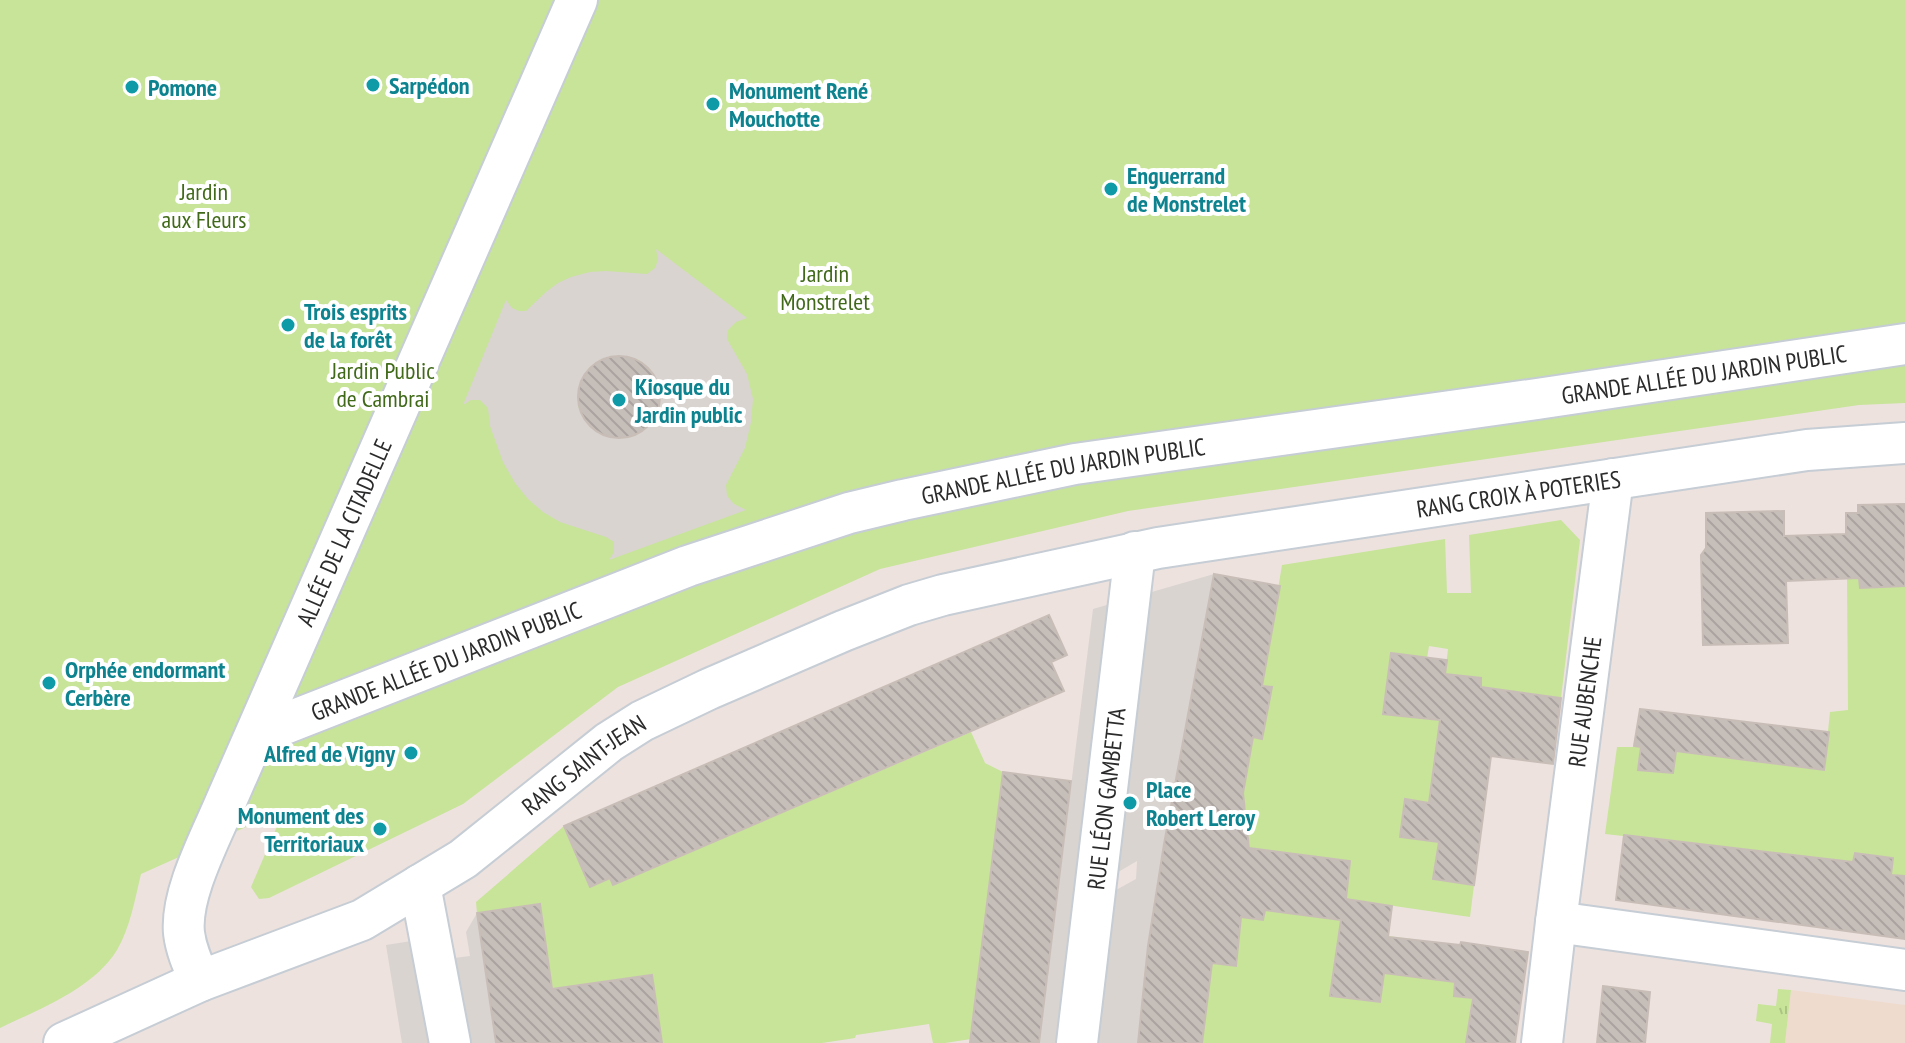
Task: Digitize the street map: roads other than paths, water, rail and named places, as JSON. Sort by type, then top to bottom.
[{"type":"street","name":"ALLÉE DE LA CITADELLE","points":[[200,981],[186,943],[185,910],[198,868],[577,0]]},
{"type":"street","name":"GRANDE ALLÉE DU JARDIN PUBLIC","points":[[256,735],[688,566],[849,513],[903,500],[1075,464],[1905,344]]},
{"type":"street","name":"RANG CROIX À POTERIES","points":[[1135,552],[1807,450],[1905,443]]},
{"type":"street","name":"RUE AUBENCHE","points":[[1542,1043],[1613,479]]},
{"type":"street","name":"RANG SAINT-JEAN","points":[[64,1043],[128,1029],[200,981],[362,920],[463,859],[619,734],[709,689],[861,623],[926,600],[1135,552]]},
{"type":"street","name":"RUE LÉON GAMBETTA","points":[[1077,1043],[1135,552]]},
{"type":"street","points":[[420,885],[450,1043]]},
{"type":"street","points":[[1556,922],[1905,970]]},
{"type":"place","name":"Sarpédon","points":[[373,85]]},
{"type":"place","name":"Pomone","points":[[132,87]]},
{"type":"place","name":"Monument René Mouchotte","points":[[713,104]]},
{"type":"place","name":"Enguerrand de Monstrelet","points":[[1111,189]]},
{"type":"place","name":"Trois esprits de la forêt","points":[[288,325]]},
{"type":"place","name":"Kiosque du Jardin public","points":[[619,400]]},
{"type":"place","name":"Orphée endormant Cerbère","points":[[49,683]]},
{"type":"place","name":"Alfred de Vigny","points":[[411,753]]},
{"type":"place","name":"Place Robert Leroy","points":[[1130,803]]},
{"type":"place","name":"Monument des Territoriaux","points":[[380,829]]},
{"type":"park label","name":"Jardin aux Fleurs","points":[[204,205]]},
{"type":"park label","name":"Jardin Monstrelet","points":[[825,287]]},
{"type":"park label","name":"Jardin Public de Cambrai","points":[[383,384]]}]
